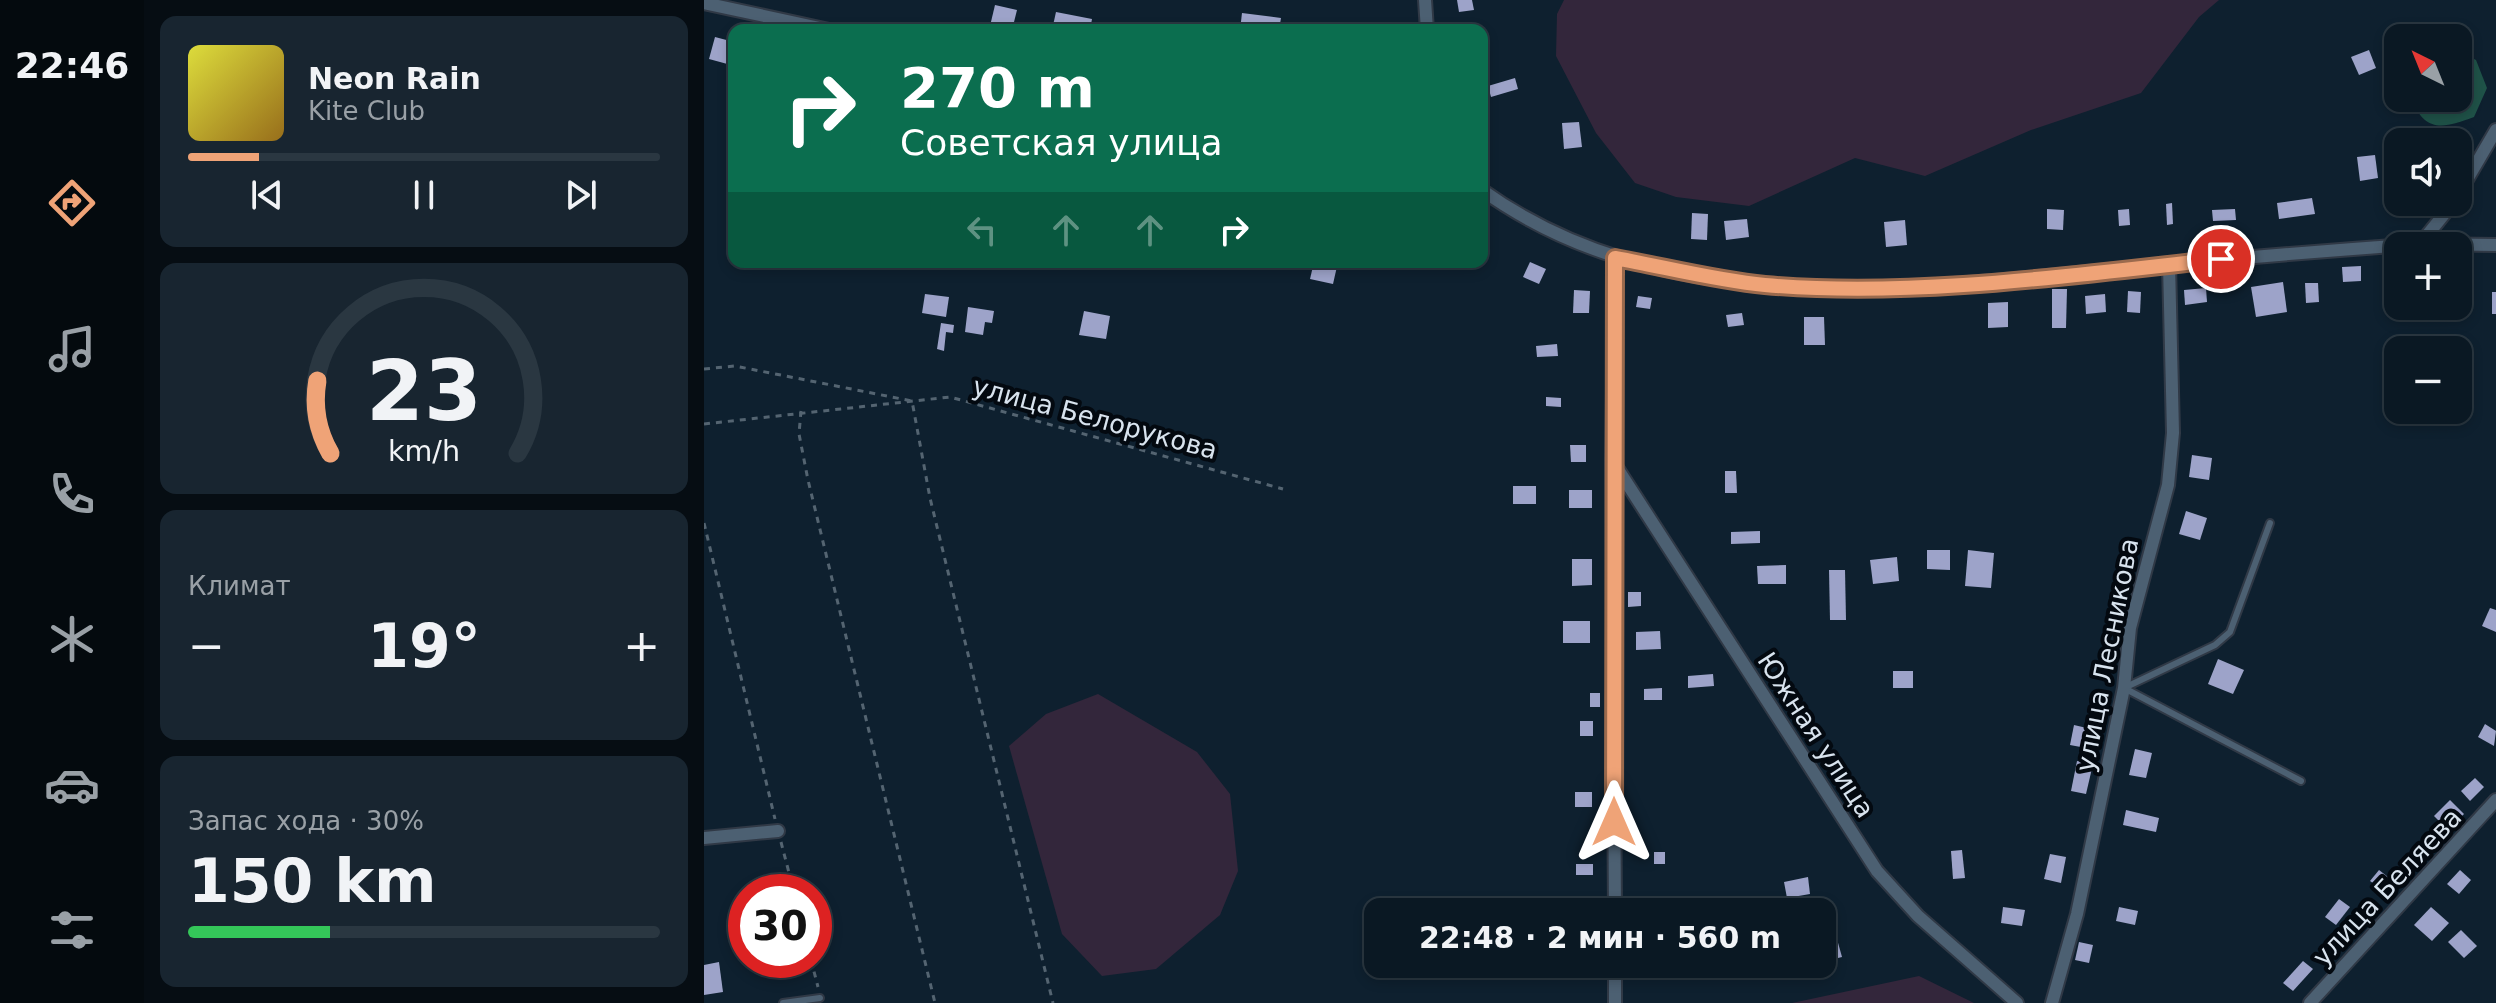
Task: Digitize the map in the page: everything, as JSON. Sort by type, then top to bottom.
[{"type":"street","points":[[1425,0],[1427,24]]},
{"type":"street","points":[[704,3],[801,24]]},
{"type":"street","points":[[2472,171],[2496,130]]},
{"type":"street","points":[[1488,194],[1560,237],[1615,258],[1714,278],[1810,287],[1911,287],[2384,247]]},
{"type":"street","points":[[2430,232],[2443,216]]},
{"type":"street","points":[[2472,245],[2496,245]]},
{"type":"street","points":[[1615,258],[1612,460],[1615,898]]},
{"type":"street","name":"улица Лесникова","points":[[2052,1003],[2077,914],[2124,688],[2130,628],[2168,485],[2172,446],[2169,264]]},
{"type":"street","name":"Южная улица","points":[[1612,460],[1877,871],[1918,916],[2017,1003]]},
{"type":"street","name":"улица Беляева","points":[[2310,1003],[2496,800]]},
{"type":"street","points":[[704,838],[778,831]]},
{"type":"street","points":[[1615,978],[1615,1003]]},
{"type":"lane","points":[[2124,688],[2215,645],[2230,632],[2270,523]]},
{"type":"lane","points":[[2124,688],[2301,781]]},
{"type":"lane","points":[[783,1003],[820,998]]},
{"type":"path","points":[[704,369],[735,366],[912,401],[930,498],[1053,1003]]},
{"type":"path","name":"улица Белорукова","points":[[704,424],[950,397],[1283,489]]},
{"type":"path","points":[[801,411],[799,434],[808,480],[935,1003]]},
{"type":"path","points":[[704,523],[789,874]]},
{"type":"path","points":[[815,978],[820,998]]},
{"type":"shaded area","points":[[1564,0],[2219,0],[2199,17],[2141,93],[2031,130],[1925,176],[1855,158],[1749,206],[1676,197],[1635,183],[1596,133],[1556,56],[1557,14]]},
{"type":"shaded area","points":[[2472,58],[2476,60],[2487,88],[2474,117],[2445,125],[2429,123],[2418,112],[2472,112]]},
{"type":"shaded area","points":[[1098,694],[1197,752],[1230,794],[1238,871],[1220,915],[1156,969],[1102,976],[1062,934],[1009,746],[1046,714]]},
{"type":"shaded area","points":[[1919,976],[1974,1003],[1792,1003]]},
{"type":"building","points":[[1457,0],[1472,0],[1474,10],[1459,12]]},
{"type":"building","points":[[995,5],[1017,10],[1014,24],[990,24]]},
{"type":"building","points":[[1056,12],[1092,19],[1091,24],[1053,24]]},
{"type":"building","points":[[1242,13],[1281,18],[1280,24],[1241,24]]},
{"type":"building","points":[[715,37],[728,40],[728,64],[709,59]]},
{"type":"building","points":[[2369,50],[2376,68],[2359,75],[2351,57]]},
{"type":"building","points":[[1515,78],[1518,89],[1491,97],[1488,86]]},
{"type":"building","points":[[1579,122],[1582,147],[1564,149],[1562,123]]},
{"type":"building","points":[[2375,155],[2378,178],[2360,181],[2357,157]]},
{"type":"building","points":[[2312,198],[2315,214],[2279,219],[2277,203]]},
{"type":"building","points":[[2172,203],[2173,224],[2167,225],[2166,204]]},
{"type":"building","points":[[2047,209],[2064,210],[2063,230],[2047,229]]},
{"type":"building","points":[[2129,209],[2130,225],[2119,226],[2118,210]]},
{"type":"building","points":[[2235,209],[2236,220],[2213,221],[2212,210]]},
{"type":"building","points":[[1692,213],[1708,214],[1707,240],[1691,239]]},
{"type":"building","points":[[1747,219],[1749,237],[1726,240],[1724,221]]},
{"type":"building","points":[[1905,220],[1907,245],[1886,247],[1884,222]]},
{"type":"building","points":[[1530,262],[1546,269],[1539,284],[1523,277]]},
{"type":"building","points":[[2361,266],[2361,281],[2343,282],[2342,267]]},
{"type":"building","points":[[1313,268],[1337,268],[1333,284],[1310,279]]},
{"type":"building","points":[[2283,282],[2287,312],[2256,317],[2251,287]]},
{"type":"building","points":[[2305,283],[2318,283],[2319,302],[2306,303]]},
{"type":"building","points":[[2206,288],[2207,302],[2185,305],[2184,290]]},
{"type":"building","points":[[2052,289],[2067,289],[2066,328],[2052,328]]},
{"type":"building","points":[[1574,290],[1590,291],[1589,313],[1573,313]]},
{"type":"building","points":[[2128,291],[2141,292],[2140,313],[2127,312]]},
{"type":"building","points":[[2492,292],[2496,292],[2496,314],[2492,314]]},
{"type":"building","points":[[925,294],[949,297],[946,317],[922,313]]},
{"type":"building","points":[[2105,294],[2106,312],[2086,314],[2085,296]]},
{"type":"building","points":[[1638,296],[1652,298],[1650,309],[1636,307]]},
{"type":"building","points":[[2008,302],[2008,327],[1988,328],[1988,303]]},
{"type":"building","points":[[968,307],[994,311],[992,323],[985,322],[983,335],[965,332]]},
{"type":"building","points":[[1084,311],[1110,316],[1106,339],[1079,335]]},
{"type":"building","points":[[1742,313],[1744,325],[1728,327],[1726,315]]},
{"type":"building","points":[[1804,317],[1824,317],[1825,345],[1804,345]]},
{"type":"building","points":[[941,323],[954,325],[953,333],[946,332],[944,351],[937,349]]},
{"type":"building","points":[[1557,344],[1558,356],[1537,357],[1536,346]]},
{"type":"building","points":[[1546,397],[1561,398],[1561,407],[1546,406]]},
{"type":"building","points":[[1570,445],[1586,445],[1586,462],[1571,462]]},
{"type":"building","points":[[2192,455],[2212,458],[2209,480],[2189,477]]},
{"type":"building","points":[[1725,471],[1736,471],[1737,493],[1725,493]]},
{"type":"building","points":[[1513,486],[1536,486],[1536,504],[1513,504]]},
{"type":"building","points":[[1569,490],[1592,490],[1592,508],[1569,508]]},
{"type":"building","points":[[2186,511],[2207,518],[2200,540],[2179,534]]},
{"type":"building","points":[[1760,531],[1760,543],[1731,544],[1731,532]]},
{"type":"building","points":[[1927,550],[1950,550],[1950,570],[1927,569]]},
{"type":"building","points":[[1968,550],[1994,553],[1991,588],[1965,586]]},
{"type":"building","points":[[1897,557],[1899,581],[1873,584],[1870,560]]},
{"type":"building","points":[[1572,559],[1592,559],[1592,585],[1572,586]]},
{"type":"building","points":[[1786,565],[1786,584],[1758,584],[1757,566]]},
{"type":"building","points":[[1829,570],[1845,570],[1846,620],[1830,620]]},
{"type":"building","points":[[1628,592],[1641,592],[1641,606],[1628,607]]},
{"type":"building","points":[[2490,608],[2496,610],[2496,632],[2482,626]]},
{"type":"building","points":[[1563,621],[1590,621],[1590,643],[1563,643]]},
{"type":"building","points":[[1660,631],[1661,649],[1636,650],[1636,632]]},
{"type":"building","points":[[2218,659],[2244,670],[2233,694],[2208,684]]},
{"type":"building","points":[[1893,671],[1913,671],[1913,688],[1893,688]]},
{"type":"building","points":[[1713,674],[1714,686],[1688,688],[1688,676]]},
{"type":"building","points":[[1662,688],[1662,700],[1644,700],[1644,689]]},
{"type":"building","points":[[1590,693],[1600,693],[1600,707],[1590,707]]},
{"type":"building","points":[[1580,721],[1593,721],[1593,736],[1580,736]]},
{"type":"building","points":[[2485,724],[2496,731],[2494,746],[2478,737]]},
{"type":"building","points":[[2074,725],[2091,729],[2086,748],[2070,745]]},
{"type":"building","points":[[2135,749],[2152,753],[2146,778],[2129,775]]},
{"type":"building","points":[[2077,761],[2093,764],[2086,794],[2071,791]]},
{"type":"building","points":[[2475,778],[2484,787],[2470,801],[2461,791]]},
{"type":"building","points":[[1575,792],[1592,792],[1592,807],[1575,807]]},
{"type":"building","points":[[2450,800],[2464,814],[2448,830],[2434,816]]},
{"type":"building","points":[[2126,810],[2159,818],[2156,832],[2123,825]]},
{"type":"building","points":[[1962,850],[1965,878],[1953,879],[1951,851]]},
{"type":"building","points":[[1654,852],[1665,852],[1665,864],[1654,864]]},
{"type":"building","points":[[2050,854],[2066,857],[2061,883],[2044,879]]},
{"type":"building","points":[[1576,864],[1593,864],[1593,875],[1576,875]]},
{"type":"building","points":[[2379,870],[2388,877],[2380,888],[2370,881]]},
{"type":"building","points":[[2460,870],[2471,880],[2459,894],[2447,884]]},
{"type":"building","points":[[1808,877],[1810,894],[1787,898],[1784,882]]},
{"type":"building","points":[[2339,899],[2350,907],[2336,925],[2325,917]]},
{"type":"building","points":[[2003,907],[2025,910],[2022,926],[2001,923]]},
{"type":"building","points":[[2119,907],[2138,911],[2135,925],[2116,921]]},
{"type":"building","points":[[2431,907],[2449,923],[2432,941],[2414,925]]},
{"type":"building","points":[[2461,930],[2477,946],[2464,958],[2448,942]]},
{"type":"building","points":[[1836,936],[1842,957],[1836,958]]},
{"type":"building","points":[[2079,942],[2093,945],[2089,963],[2075,960]]},
{"type":"building","points":[[2303,961],[2313,969],[2293,991],[2283,983]]},
{"type":"building","points":[[719,962],[723,992],[704,995],[704,965]]},
{"type":"route","points":[[1614,822],[1612,460],[1615,258],[1714,278],[1810,287],[1911,287],[2221,259]]}]
